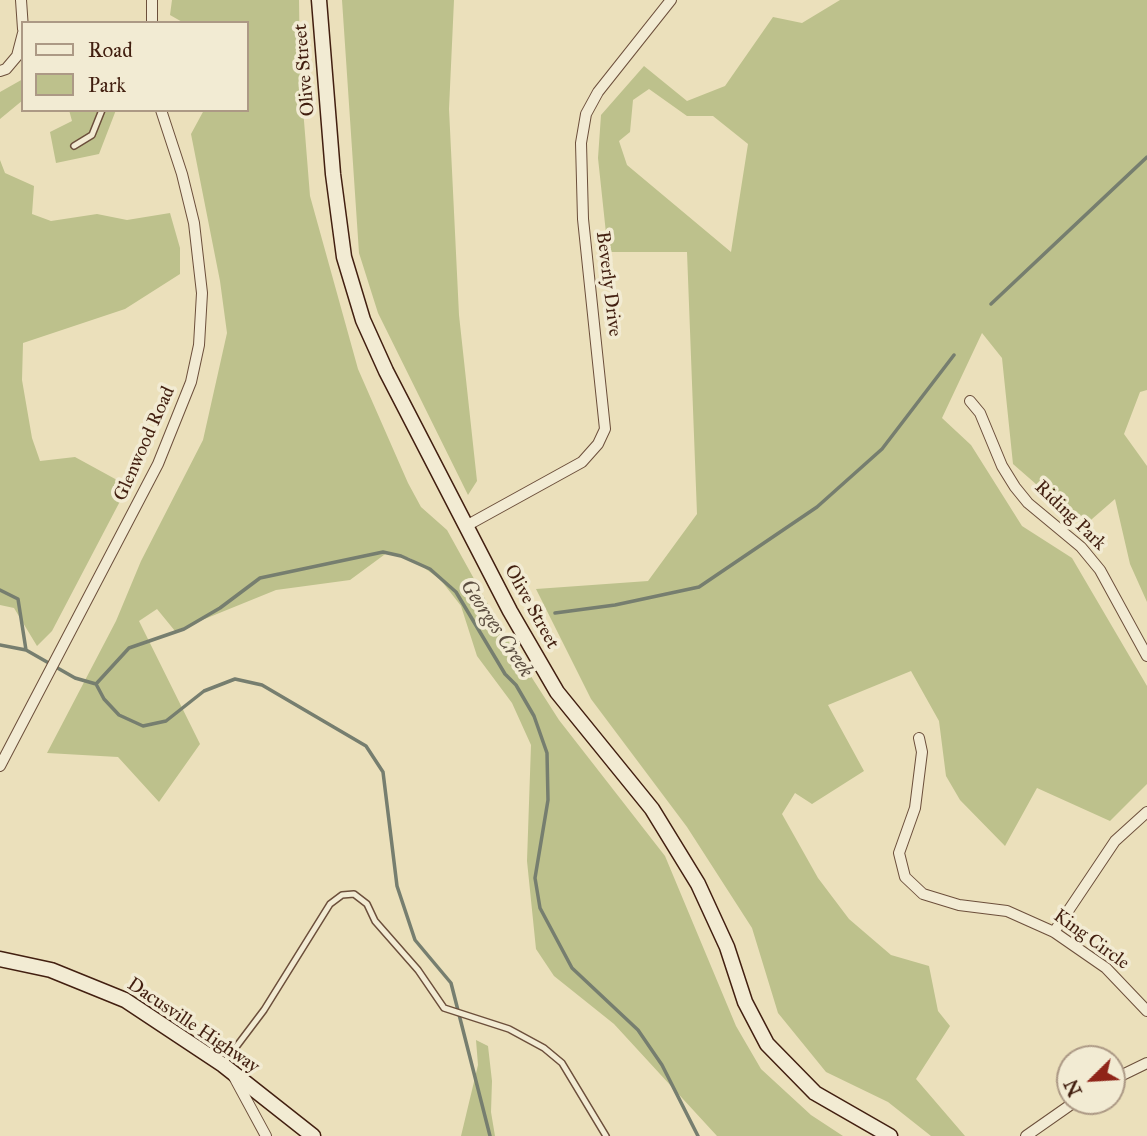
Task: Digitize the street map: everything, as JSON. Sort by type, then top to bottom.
[{"type":"street","points":[[21,0],[22,21]]},
{"type":"street","points":[[152,0],[152,21]]},
{"type":"street","name":"Olive Street","points":[[319,0],[333,174],[351,285],[386,372],[510,611],[557,692],[652,809],[698,884],[727,947],[745,1002],[767,1044],[815,1093],[890,1136]]},
{"type":"street","name":"Beverly Drive","points":[[466,526],[582,461],[598,444],[606,429],[583,219],[580,143],[586,114],[598,92],[671,0]]},
{"type":"street","points":[[0,71],[6,69],[17,56],[21,39]]},
{"type":"street","name":"Glenwood Road","points":[[0,766],[158,464],[191,382],[199,345],[202,293],[194,223],[183,174],[162,112]]},
{"type":"street","name":"Riding Park","points":[[970,401],[980,413],[1002,466],[1015,487],[1028,503],[1081,547],[1100,570],[1147,656]]},
{"type":"street","name":"King Circle","points":[[919,738],[922,752],[915,808],[899,853],[905,877],[923,894],[959,905],[1007,911],[1054,932],[1106,968],[1147,1011]]},
{"type":"street","points":[[1054,932],[1115,841],[1147,811]]},
{"type":"street","name":"Dacusville Highway","points":[[0,959],[51,970],[125,1000],[228,1069],[313,1136]]},
{"type":"street","points":[[1126,1073],[1147,1063]]},
{"type":"street","points":[[228,1069],[266,1136]]},
{"type":"street","points":[[1026,1136],[1056,1115]]},
{"type":"lane","points":[[74,146],[92,135],[101,112]]},
{"type":"lane","points":[[228,1069],[330,904],[342,895],[354,894],[367,904],[375,921],[444,1008],[509,1029],[544,1048],[562,1063],[606,1136]]},
{"type":"green space","points":[[172,0],[299,0],[300,71],[310,196],[358,369],[408,483],[421,507],[447,530],[509,642],[559,720],[665,856],[736,1026],[761,1069],[811,1115],[843,1136],[717,1136],[614,1024],[554,976],[536,949],[527,861],[531,745],[512,703],[477,656],[461,606],[440,579],[410,558],[388,552],[350,580],[276,590],[175,631],[157,609],[139,621],[200,744],[159,802],[118,757],[47,753],[116,621],[141,561],[203,440],[227,333],[220,281],[191,134],[203,112],[248,112],[248,21],[180,21],[170,15]]},
{"type":"green space","points":[[342,0],[454,0],[449,109],[459,315],[477,481],[468,495],[378,313],[359,253]]},
{"type":"green space","points":[[840,0],[1147,0],[1147,390],[1140,392],[1124,434],[1147,466],[1147,602],[1130,564],[1115,499],[1084,526],[1013,464],[1002,358],[982,333],[942,418],[971,445],[1022,526],[1072,558],[1147,686],[1147,784],[1110,821],[1037,788],[1005,846],[960,800],[946,776],[939,721],[911,671],[828,705],[864,771],[812,804],[795,793],[782,814],[818,878],[849,919],[891,955],[929,966],[938,1011],[950,1026],[916,1079],[965,1136],[931,1136],[888,1102],[826,1072],[778,1013],[752,928],[687,827],[591,699],[536,589],[648,581],[697,514],[687,252],[608,252],[598,158],[601,115],[644,66],[687,101],[725,86],[773,17],[802,23]],"holes":[[[649,89],[687,116],[713,116],[748,144],[731,252],[627,165],[619,141],[630,132],[633,100]]]},
{"type":"green space","points":[[21,80],[21,102],[0,119],[0,92]]},
{"type":"green space","points":[[70,112],[115,112],[99,154],[56,163],[50,132],[72,121]]},
{"type":"green space","points":[[0,160],[5,173],[34,186],[32,214],[51,221],[97,214],[127,220],[170,213],[180,248],[180,274],[125,309],[23,343],[22,380],[32,438],[40,461],[75,457],[128,486],[52,631],[37,646],[14,608],[0,605]]},
{"type":"green space","points":[[476,1040],[488,1046],[492,1081],[491,1112],[495,1136],[461,1136],[478,1065]]},
{"type":"waterway","points":[[991,304],[1147,157]]},
{"type":"waterway","points":[[555,613],[615,605],[699,587],[817,507],[882,449],[954,355]]},
{"type":"waterway","name":"Georges Creek","points":[[96,684],[129,648],[184,629],[220,608],[260,578],[383,552],[401,556],[430,569],[456,592],[505,674],[516,685],[534,716],[547,753],[548,800],[535,878],[540,908],[572,968],[638,1030],[662,1065],[698,1136]]},
{"type":"waterway","name":"Georges Creek","points":[[0,590],[18,599],[26,650]]},
{"type":"waterway","name":"Georges Creek","points":[[0,645],[26,650],[75,678],[96,684]]},
{"type":"waterway","points":[[96,684],[104,699],[119,715],[143,726],[166,721],[204,691],[235,679],[262,685],[366,746],[383,772],[397,886],[415,940],[451,983],[490,1136]]}]
